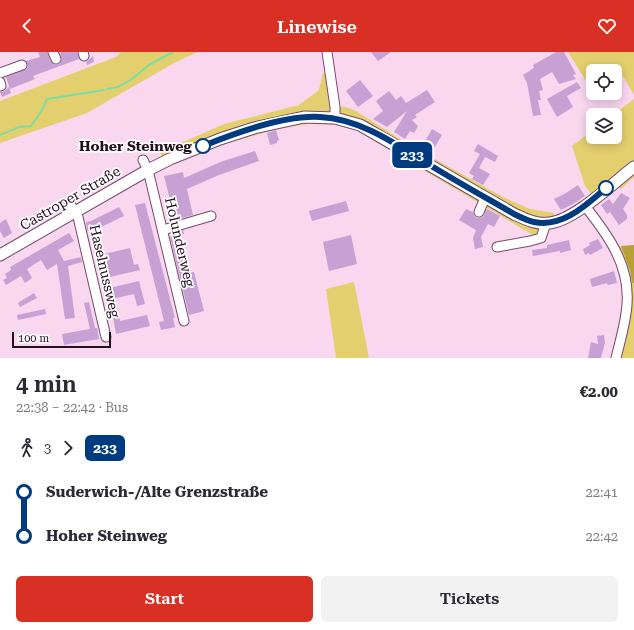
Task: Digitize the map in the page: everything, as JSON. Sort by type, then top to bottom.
[{"type":"main road","name":"Castroper Straße","points":[[0,256],[72,207],[146,165],[170,159],[220,139],[254,128],[304,117],[335,118],[360,125],[514,214],[534,222],[550,223],[568,217],[585,206],[634,167]]},
{"type":"street","points":[[327,52],[335,107],[335,118]]},
{"type":"street","points":[[0,73],[22,65]]},
{"type":"street","name":"Holunderweg","points":[[146,165],[184,321]]},
{"type":"street","points":[[479,212],[486,198]]},
{"type":"street","points":[[585,206],[606,234],[618,255],[626,278],[627,305],[616,358]]},
{"type":"street","name":"Haselnussweg","points":[[72,207],[78,217],[106,337]]},
{"type":"street","points":[[163,230],[211,216]]},
{"type":"street","points":[[497,247],[541,238],[546,223]]},
{"type":"shaded area","points":[[121,52],[198,52],[176,62],[87,113],[0,143],[0,101],[116,57]]},
{"type":"shaded area","points":[[568,52],[634,52],[634,95],[622,76],[622,64],[586,64],[586,81]]},
{"type":"shaded area","points":[[323,73],[330,74],[334,106],[346,107],[356,111],[408,144],[503,197],[530,209],[554,213],[554,220],[536,237],[356,130],[336,125],[308,124],[278,129],[216,146],[163,169],[161,152],[224,124],[299,105],[319,90]]},
{"type":"shaded area","points":[[634,99],[634,177],[621,189],[611,184],[594,198],[585,186],[572,146],[586,135],[586,144],[622,144],[622,108]]},
{"type":"shaded area","points":[[634,245],[634,283],[632,283],[630,271],[621,246]]},
{"type":"shaded area","points":[[621,246],[630,271],[632,283],[634,283],[634,358],[619,358],[630,312],[618,247]]},
{"type":"shaded area","points":[[354,282],[369,358],[336,358],[326,289]]},
{"type":"building","points":[[38,52],[47,52],[51,62],[55,65],[59,64],[62,60],[60,52],[77,52],[79,59],[33,76],[35,79],[10,89],[6,77],[26,69],[28,66],[26,61],[40,57]]},
{"type":"building","points":[[371,52],[391,52],[378,61]]},
{"type":"building","points":[[556,52],[564,52],[576,74],[573,75],[576,79],[559,84],[552,72],[540,79],[543,90],[539,91],[541,100],[538,100],[541,115],[533,116],[527,83],[523,75],[534,68],[533,65]]},
{"type":"building","points":[[93,56],[94,62],[87,65],[86,62]]},
{"type":"building","points":[[360,80],[373,96],[358,107],[346,91]]},
{"type":"building","points":[[577,82],[581,88],[567,96],[573,107],[557,117],[547,99]]},
{"type":"building","points":[[9,87],[11,93],[2,97],[0,92],[3,92]]},
{"type":"building","points":[[427,90],[435,102],[415,115],[417,117],[412,120],[418,126],[414,133],[410,131],[405,139],[394,132],[407,111],[387,127],[373,119],[383,111],[376,101],[389,91],[396,100],[401,96],[406,103]]},
{"type":"building","points":[[432,129],[442,135],[433,150],[423,145]]},
{"type":"building","points":[[276,130],[279,140],[277,143],[270,145],[267,133]]},
{"type":"building","points":[[478,144],[498,156],[495,162],[485,157],[479,168],[490,174],[483,185],[472,179],[474,176],[469,173],[480,154],[474,151]]},
{"type":"building","points":[[255,151],[259,161],[219,175],[187,189],[193,215],[175,220],[164,176],[183,172],[184,178],[223,161]]},
{"type":"building","points":[[578,185],[585,196],[561,210],[554,199]]},
{"type":"building","points":[[621,193],[630,198],[623,209],[627,215],[627,219],[619,225],[610,212],[607,214],[601,205],[609,199],[613,204]]},
{"type":"building","points":[[346,201],[349,211],[312,221],[309,211]]},
{"type":"building","points":[[145,203],[175,318],[173,318],[175,327],[161,330],[159,322],[164,321],[135,205]]},
{"type":"building","points":[[119,207],[124,216],[93,231],[87,231],[86,222]]},
{"type":"building","points":[[466,209],[473,212],[477,218],[483,217],[487,209],[500,216],[494,227],[488,224],[481,237],[483,247],[475,249],[473,238],[476,230],[459,220]]},
{"type":"building","points":[[6,219],[12,233],[4,238],[0,231],[0,223]]},
{"type":"building","points":[[183,230],[184,234],[179,235],[188,273],[194,272],[204,311],[189,315],[170,237]]},
{"type":"building","points":[[69,233],[74,241],[58,250],[64,261],[81,257],[82,262],[68,266],[75,318],[65,319],[57,264],[47,270],[41,260],[27,269],[32,278],[25,283],[21,276],[6,285],[3,280],[7,278],[5,274],[11,270],[10,267]]},
{"type":"building","points":[[351,235],[357,264],[329,271],[323,242]]},
{"type":"building","points":[[598,239],[603,248],[590,255],[589,253],[585,255],[583,249],[590,245],[589,243]]},
{"type":"building","points":[[569,240],[571,250],[560,253],[560,251],[533,256],[532,250],[547,248],[547,245]]},
{"type":"building","points":[[130,248],[134,265],[138,264],[140,270],[110,277],[110,274],[104,275],[102,266],[99,267],[96,256]]},
{"type":"building","points":[[614,271],[617,283],[608,285],[607,283],[592,287],[590,279]]},
{"type":"building","points":[[139,281],[145,304],[137,306],[134,294],[108,300],[105,289]]},
{"type":"building","points":[[34,293],[37,298],[20,307],[18,303]]},
{"type":"building","points":[[89,302],[99,339],[64,345],[62,334],[90,329],[84,303]]},
{"type":"building","points":[[45,309],[46,314],[18,320],[17,315]]},
{"type":"building","points":[[119,315],[120,321],[147,315],[150,326],[116,334],[113,317]]},
{"type":"building","points":[[604,335],[605,343],[601,358],[588,358],[591,342],[598,344],[597,336]]},
{"type":"waterway","points":[[107,89],[118,87],[132,79],[149,65],[173,52]]},
{"type":"waterway","points":[[0,135],[19,127],[31,126],[41,112],[47,99],[104,90]]},
{"type":"bus line","name":"233","points":[[203,146],[254,128],[304,117],[320,116],[335,118],[360,125],[514,214],[534,222],[550,223],[568,217],[585,206],[606,188]]},
{"type":"place","name":"Hoher Steinweg","points":[[203,146]]}]
